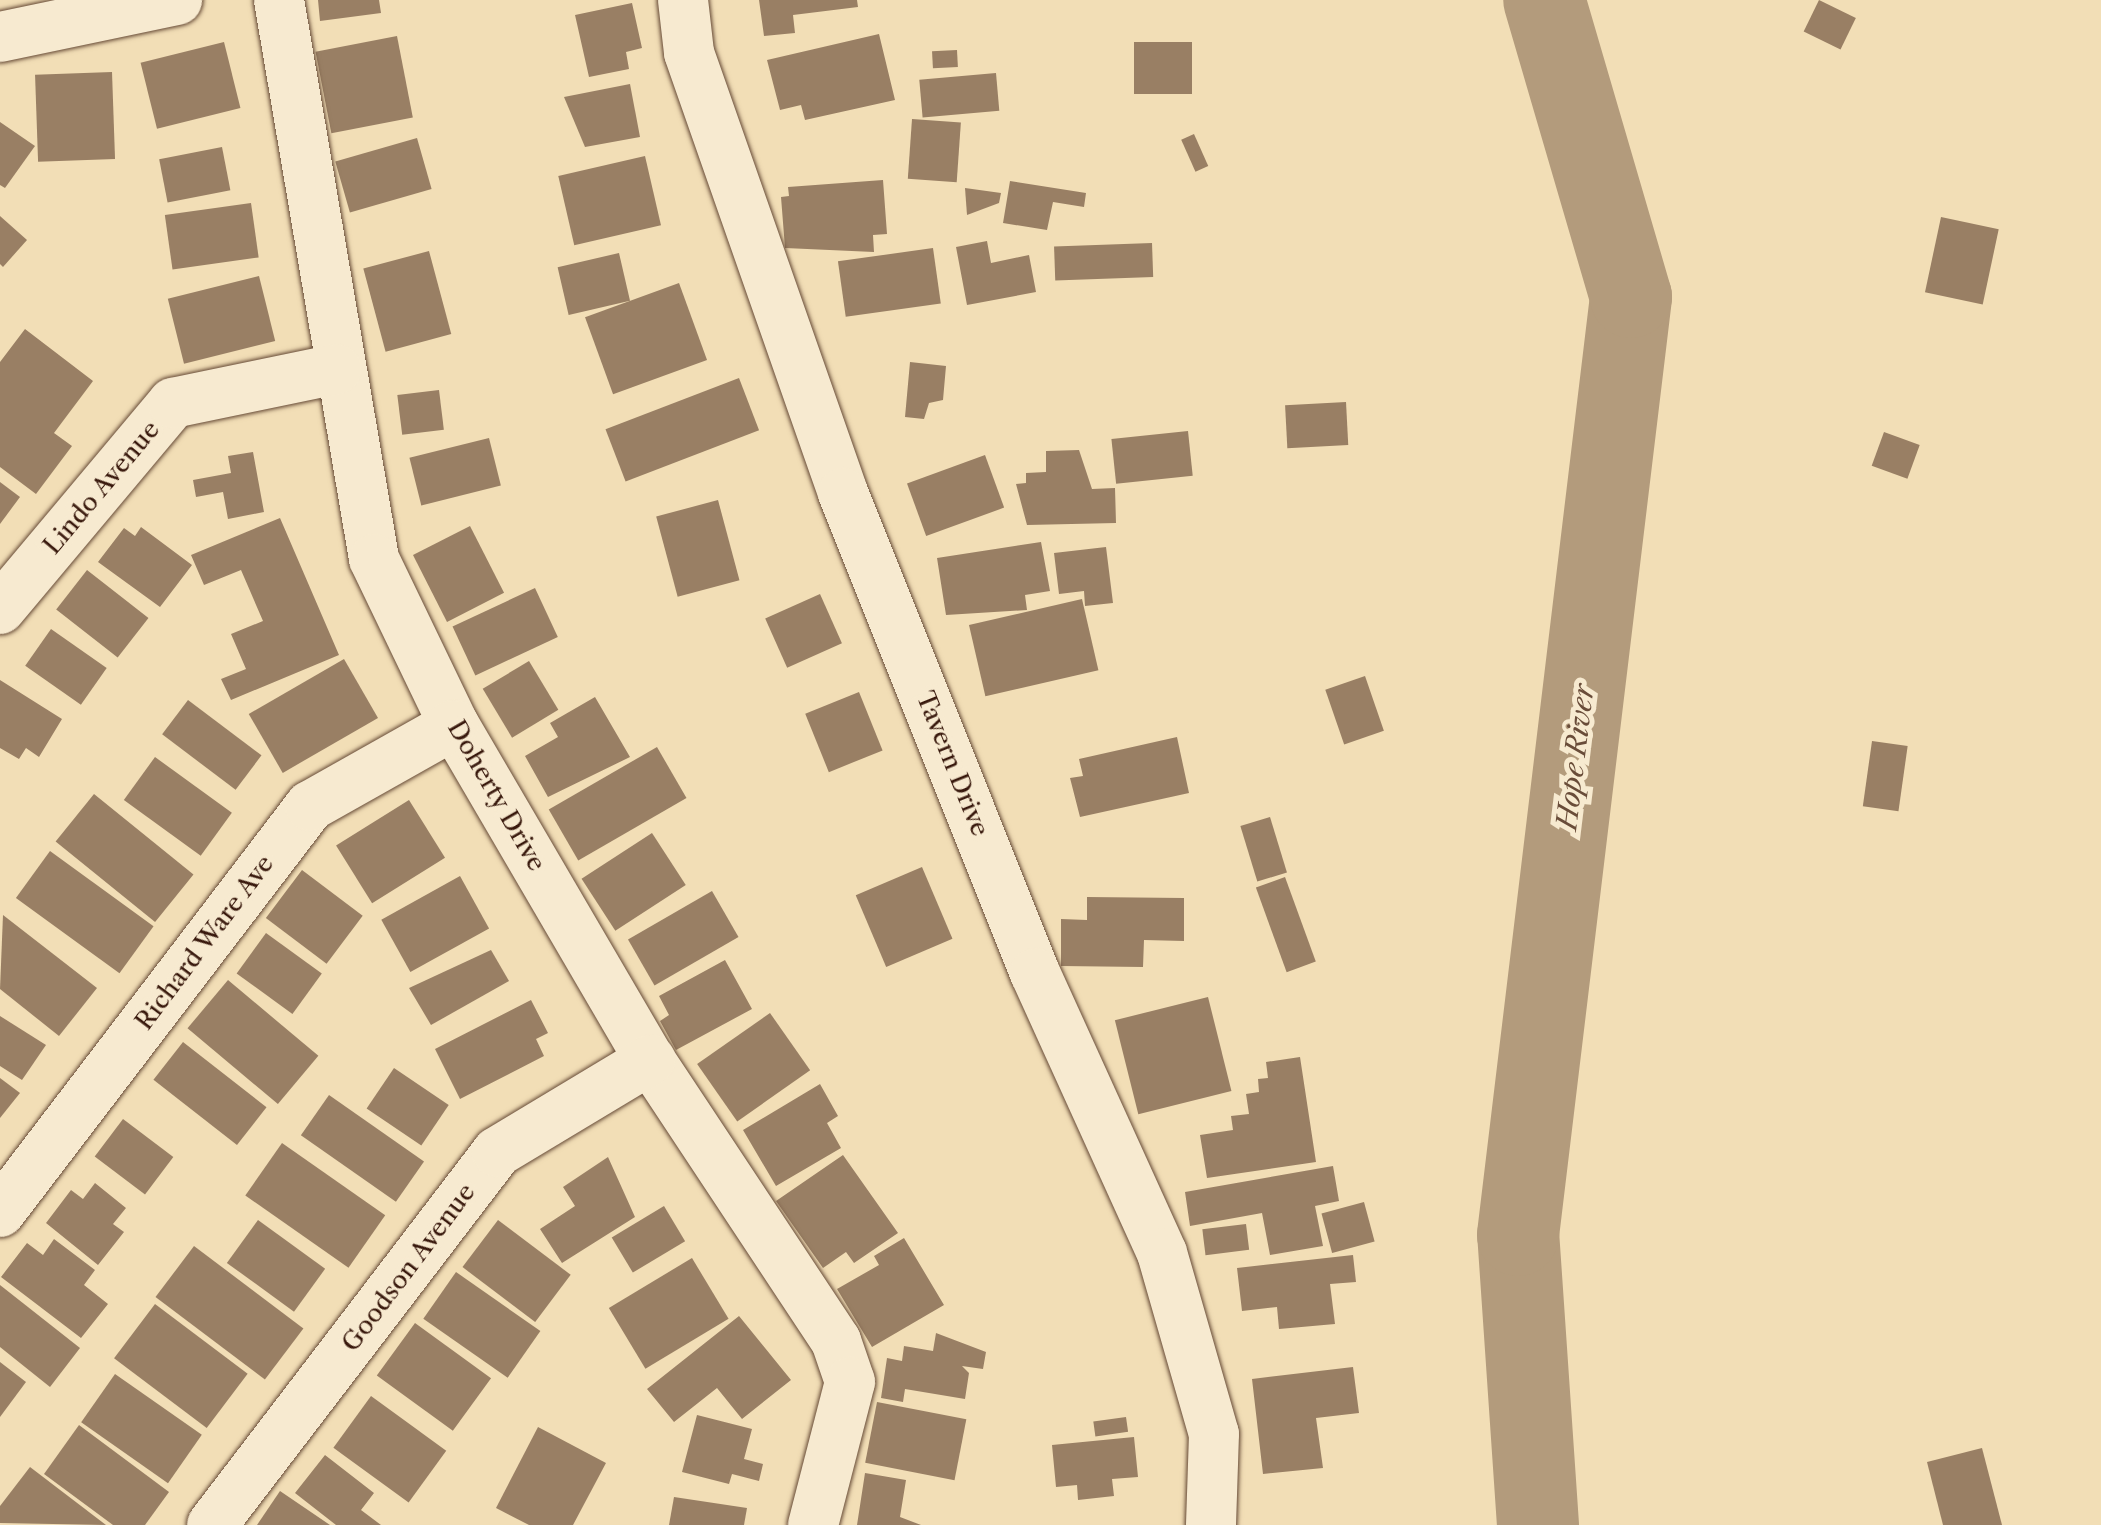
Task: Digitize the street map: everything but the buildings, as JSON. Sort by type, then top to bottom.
[{"type":"street","points":[[0,37],[177,0]]},
{"type":"street","name":"Doherty Drive","points":[[279,0],[336,369],[374,559],[454,724],[650,1060],[836,1341],[850,1382],[814,1525]]},
{"type":"street","name":"Tavern Drive","points":[[684,0],[689,53],[844,494],[1035,973],[1162,1253],[1214,1434],[1211,1525]]},
{"type":"street","name":"Lindo Avenue","points":[[0,610],[174,403],[336,369]]},
{"type":"street","name":"Richard Ware Ave","points":[[0,1212],[310,806],[454,724]]},
{"type":"street","name":"Goodson Avenue","points":[[212,1525],[497,1152],[650,1060]]},
{"type":"waterway","name":"Hope River","points":[[1538,1525],[1518,1235],[1631,297],[1544,0]]}]
